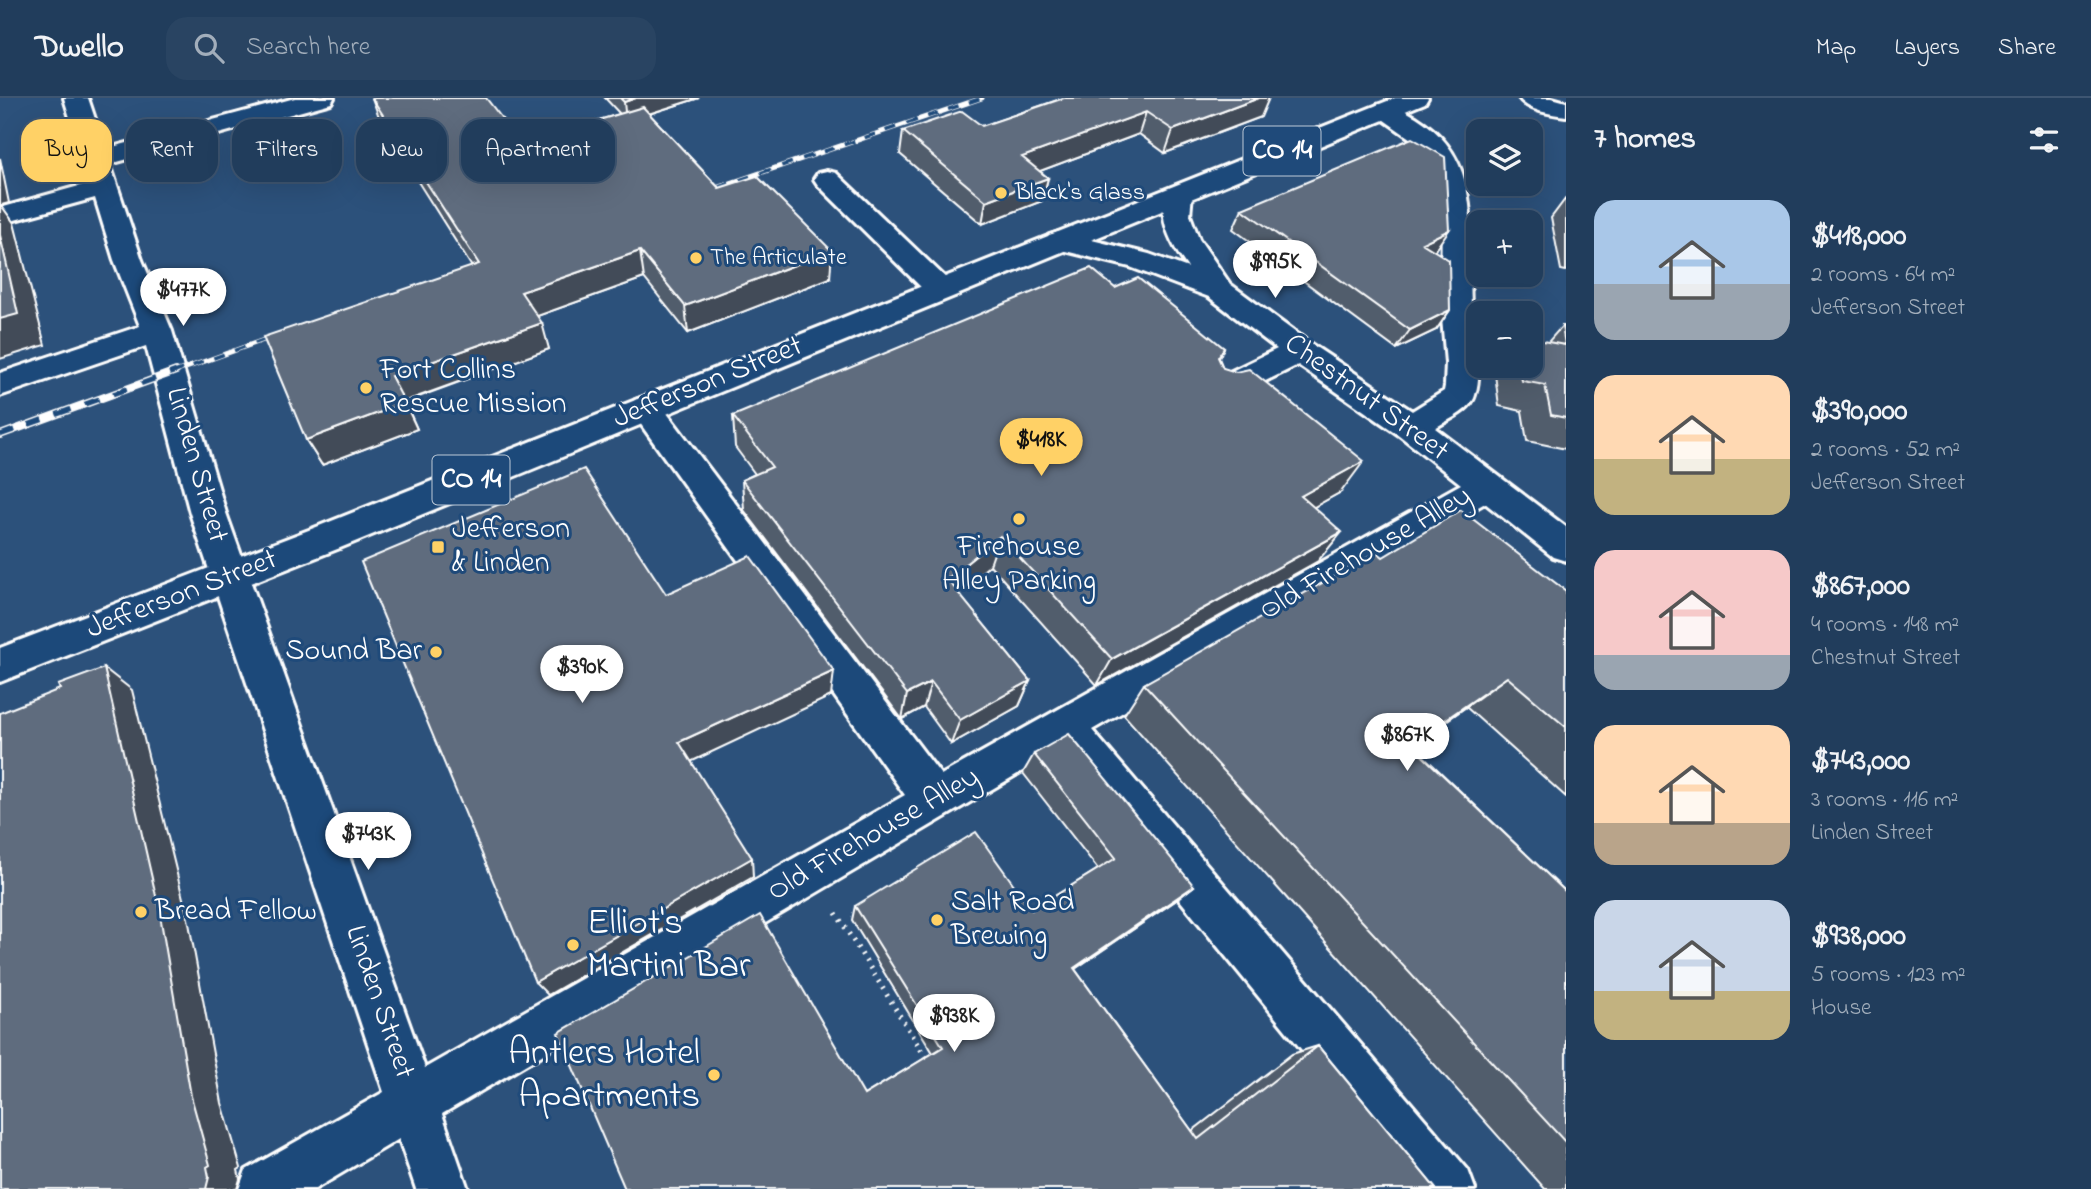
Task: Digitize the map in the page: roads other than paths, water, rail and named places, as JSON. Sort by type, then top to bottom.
[{"type":"main road","name":"Linden Street","points":[[76,98],[83,119]]},
{"type":"main road","points":[[112,170],[321,98]]},
{"type":"main road","name":"Jefferson Street","points":[[0,665],[229,577],[1416,98]]},
{"type":"main road","points":[[1531,98],[1552,107],[1566,109]]},
{"type":"main road","points":[[1386,110],[1429,138],[1443,155],[1451,174],[1456,241],[1456,306],[1463,379],[1459,397],[1411,427]]},
{"type":"main road","points":[[827,179],[940,289]]},
{"type":"main road","points":[[0,216],[82,182]]},
{"type":"main road","name":"Linden Street","points":[[104,182],[128,260],[157,331],[229,577],[414,1102],[442,1189]]},
{"type":"main road","name":"Chestnut Street","points":[[1179,194],[1177,215],[1185,239],[1193,255],[1220,291],[1300,351],[1411,427],[1566,547]]},
{"type":"main road","points":[[1059,241],[1139,260],[1220,291]]},
{"type":"main road","points":[[0,385],[157,331]]},
{"type":"main road","points":[[1220,390],[1300,351]]},
{"type":"main road","points":[[646,408],[934,800]]},
{"type":"main road","name":"Old Firehouse Alley","points":[[265,1189],[934,800],[1486,486]]},
{"type":"main road","points":[[1063,726],[1449,1189]]},
{"type":"railway","points":[[698,194],[982,98]]},
{"type":"railway","points":[[172,373],[283,333]]},
{"type":"railway","points":[[0,435],[176,371]]},
{"type":"place","name":"Black's Glass","points":[[1001,193]]},
{"type":"place","name":"The Articulate","points":[[696,258]]},
{"type":"place","name":"Fort Collins Rescue Mission","points":[[366,388]]},
{"type":"place","name":"Firehouse Alley Parking","points":[[1019,519]]},
{"type":"place","name":"Jefferson & Linden","points":[[438,547]]},
{"type":"place","name":"Sound Bar","points":[[436,652]]},
{"type":"place","name":"Bread Fellow","points":[[141,912]]},
{"type":"place","name":"Salt Road Brewing","points":[[937,920]]},
{"type":"place","name":"Elliot's Martini Bar","points":[[573,945]]},
{"type":"place","name":"Antlers Hotel Apartments","points":[[714,1075]]}]
